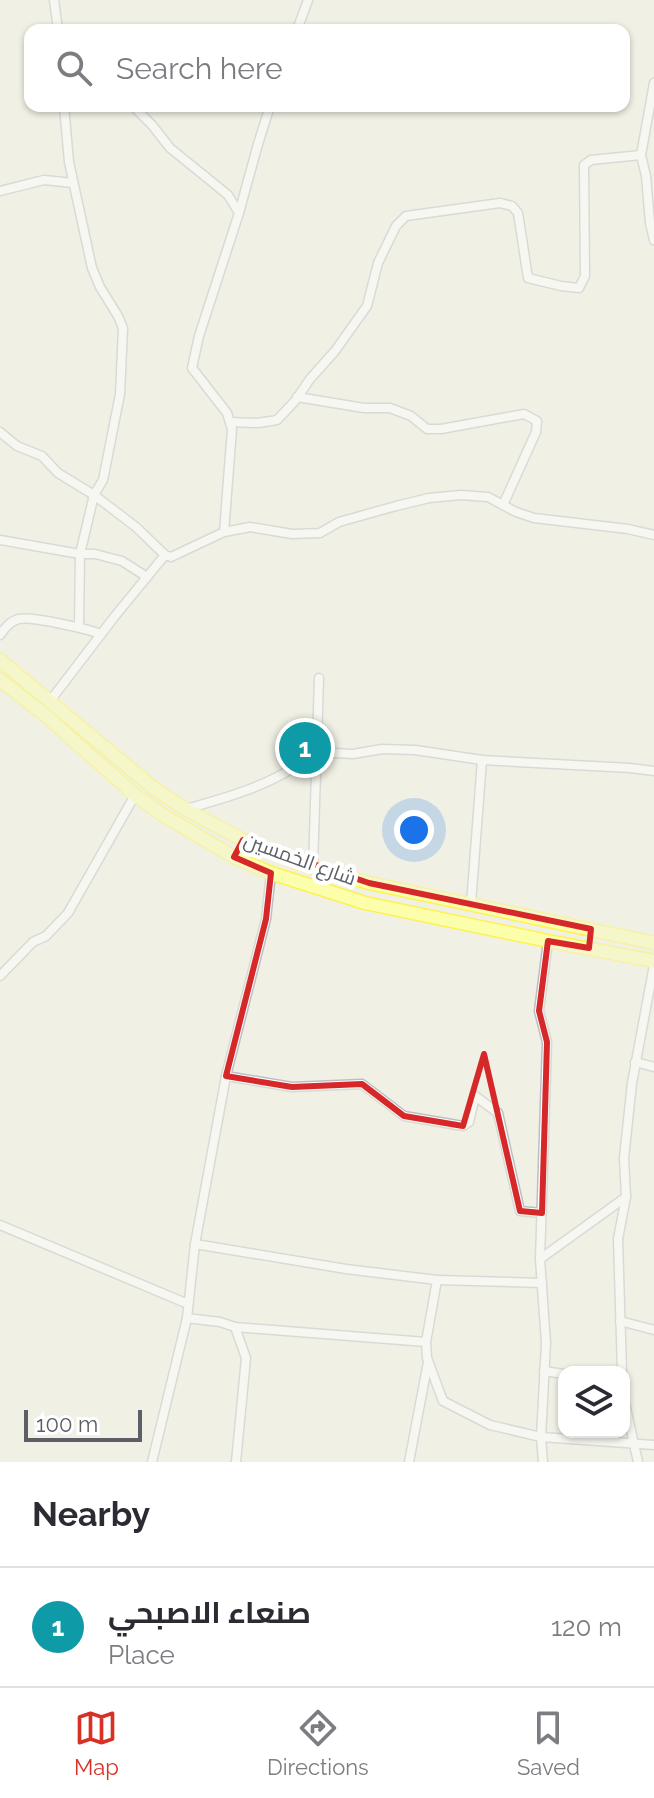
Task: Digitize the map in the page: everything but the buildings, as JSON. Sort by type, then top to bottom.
[{"type":"main road","name":"شارع الخمسين","points":[[0,660],[156,790],[243,840],[313,867],[369,883],[654,943]]},
{"type":"main road","name":"شارع الخمسين","points":[[0,680],[44,714],[135,795],[234,857],[271,873],[365,903],[654,963]]},
{"type":"main road","points":[[234,857],[243,840]]},
{"type":"main road","points":[[589,948],[591,929]]},
{"type":"street","points":[[54,0],[57,24]]},
{"type":"street","points":[[299,24],[308,0]]},
{"type":"street","points":[[654,83],[641,155],[654,240]]},
{"type":"street","points":[[65,112],[69,162],[92,268],[123,328],[120,394],[103,480],[94,495],[80,554],[79,627]]},
{"type":"street","points":[[139,112],[170,148],[228,195],[239,213]]},
{"type":"street","points":[[224,532],[232,429],[227,413],[192,368],[199,336],[268,112]]},
{"type":"street","points":[[230,422],[277,420],[297,397],[367,306],[378,263],[396,226],[406,216],[500,203],[512,206],[518,213],[528,278],[579,288],[585,276],[584,165],[591,160],[641,155]]},
{"type":"street","points":[[0,191],[44,180],[73,183]]},
{"type":"street","points":[[297,397],[364,408],[390,408],[411,416],[427,429],[524,414],[537,421],[536,432],[503,505]]},
{"type":"street","points":[[0,432],[17,446],[42,456],[58,473],[94,495],[171,557],[224,532],[250,527],[292,534],[320,533],[339,522],[396,506],[461,495],[488,497],[534,518],[654,535]]},
{"type":"street","points":[[0,540],[95,554],[122,561],[147,577]]},
{"type":"street","points":[[50,701],[165,555]]},
{"type":"street","points":[[0,635],[7,625],[21,618],[79,627],[101,634]]},
{"type":"street","points":[[313,867],[319,678]]},
{"type":"street","points":[[185,809],[265,784],[299,766],[316,752],[353,754],[382,749],[415,750],[482,760],[654,771]]},
{"type":"street","points":[[471,904],[482,760]]},
{"type":"street","points":[[0,976],[33,942],[46,936],[68,913],[135,795]]},
{"type":"street","points":[[152,1462],[187,1318],[195,1244],[226,1076],[266,919],[271,873]]},
{"type":"street","points":[[543,1462],[541,1437],[546,1343],[540,1259],[547,1042],[539,1011],[548,941]]},
{"type":"street","points":[[622,1366],[618,1239],[626,1197],[624,1158],[635,1062],[654,963]]},
{"type":"street","points":[[635,1062],[654,1067]]},
{"type":"street","points":[[226,1076],[292,1087],[362,1084],[404,1116],[463,1126],[469,1122],[475,1096],[498,1113],[520,1211],[542,1213]]},
{"type":"street","points":[[540,1259],[626,1197]]},
{"type":"street","points":[[0,1225],[188,1304]]},
{"type":"street","points":[[195,1244],[346,1269],[437,1280],[542,1283]]},
{"type":"street","points":[[437,1280],[426,1342],[428,1361],[443,1401],[490,1425],[541,1437],[654,1445]]},
{"type":"street","points":[[187,1318],[235,1327],[426,1342]]},
{"type":"street","points":[[620,1321],[654,1330]]},
{"type":"street","points":[[235,1327],[246,1358],[236,1462]]},
{"type":"street","points":[[410,1461],[428,1361]]},
{"type":"street","points":[[544,1371],[558,1373]]},
{"type":"street","points":[[630,1424],[638,1462]]},
{"type":"highlighted area","points":[[243,840],[369,883],[591,929],[589,948],[548,941],[539,1011],[547,1042],[542,1213],[520,1211],[484,1054],[463,1126],[404,1116],[362,1084],[292,1087],[226,1076],[266,919],[271,873],[234,857]]},
{"type":"place","name":"صنعاء الاصبحي","points":[[305,748]]}]
